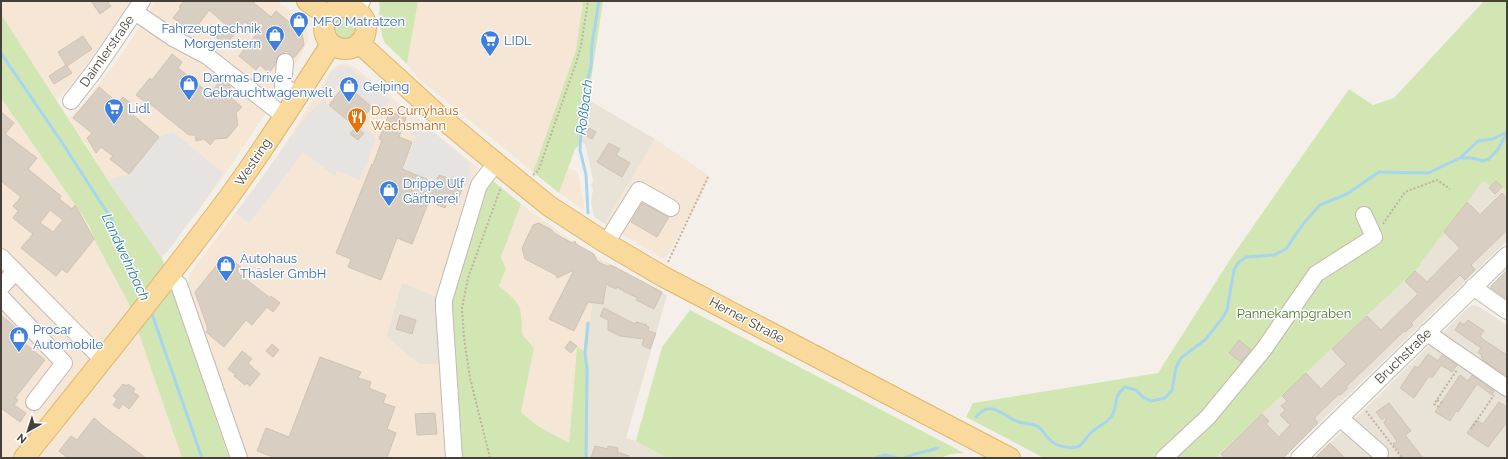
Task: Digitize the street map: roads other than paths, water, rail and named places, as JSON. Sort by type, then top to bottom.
[{"type":"main road","points":[[307,1],[327,15]]},
{"type":"main road","points":[[359,6],[366,27],[365,36],[359,44],[348,49],[341,49],[331,44],[326,39],[323,28],[327,15],[333,9],[339,7],[359,6]]},
{"type":"main road","name":"Westring","points":[[24,458],[166,280],[229,196],[298,96],[331,44]]},
{"type":"main road","name":"Herner Straße","points":[[359,44],[438,115],[496,164],[549,206],[606,243],[664,277],[1010,458]]},
{"type":"street","name":"Daimlerstraße","points":[[71,101],[95,70],[138,6]]},
{"type":"street","points":[[138,6],[173,38],[207,56],[284,116]]},
{"type":"street","points":[[285,62],[283,86],[298,96]]},
{"type":"street","points":[[454,458],[444,300],[479,185],[496,164]]},
{"type":"street","points":[[606,243],[639,190],[671,208]]},
{"type":"street","points":[[1164,458],[1208,417],[1255,360],[1316,274],[1374,237],[1364,215]]},
{"type":"street","name":"Bruchstraße","points":[[1299,458],[1507,255]]},
{"type":"street","points":[[1,257],[102,359]]},
{"type":"street","points":[[1,287],[15,272]]},
{"type":"street","points":[[166,280],[179,286],[239,458]]},
{"type":"street","points":[[1473,287],[1507,311]]},
{"type":"street","points":[[1,297],[64,363],[34,402]]},
{"type":"street","points":[[1428,332],[1504,386]]},
{"type":"street","points":[[1340,418],[1380,454]]},
{"type":"waterway","name":"Roßbach","points":[[588,213],[586,175],[580,150],[581,130],[584,120],[586,87],[591,66],[592,44],[599,1]]},
{"type":"waterway","name":"Landwehrbach","points":[[1,53],[61,141],[112,220],[145,295]]},
{"type":"waterway","points":[[1460,158],[1478,141],[1493,139],[1507,132]]},
{"type":"waterway","name":"Pannekampgraben","points":[[976,417],[987,409],[997,410],[1013,420],[1039,427],[1049,439],[1059,445],[1070,448],[1079,446],[1092,432],[1111,417],[1115,410],[1118,395],[1125,387],[1136,390],[1143,397],[1151,401],[1165,398],[1172,390],[1176,367],[1181,358],[1206,339],[1227,310],[1234,270],[1239,262],[1246,257],[1274,255],[1286,249],[1303,224],[1320,205],[1347,194],[1379,172],[1428,173],[1460,158],[1472,158],[1483,161],[1489,159],[1498,149],[1507,133]]},
{"type":"waterway","name":"Landwehrbach","points":[[151,311],[202,458]]},
{"type":"waterway","name":"Roßbach","points":[[586,458],[587,371],[585,353],[588,323]]},
{"type":"waterway","name":"Pannekampgraben","points":[[904,458],[938,448]]},
{"type":"waterway","name":"Pannekampgraben","points":[[875,458],[885,455],[898,458]]},
{"type":"place","name":"MFO Matratzen","points":[[299,38]]},
{"type":"place","name":"Fahrzeugtechnik Morgenstern","points":[[275,52]]},
{"type":"place","name":"LIDL","points":[[490,57]]},
{"type":"place","name":"Darmas Drive - Gebrauchtwagenwelt","points":[[189,101]]},
{"type":"place","name":"Geiping","points":[[349,103]]},
{"type":"place","name":"Lidl","points":[[114,125]]},
{"type":"place","name":"Das Curryhaus Wachsmann","points":[[357,134]]},
{"type":"place","name":"Drippe Ulf Gärtnerei","points":[[389,207]]},
{"type":"place","name":"Autohaus Thäsler GmbH","points":[[226,282]]},
{"type":"place","name":"Procar Automobile","points":[[19,353]]}]
